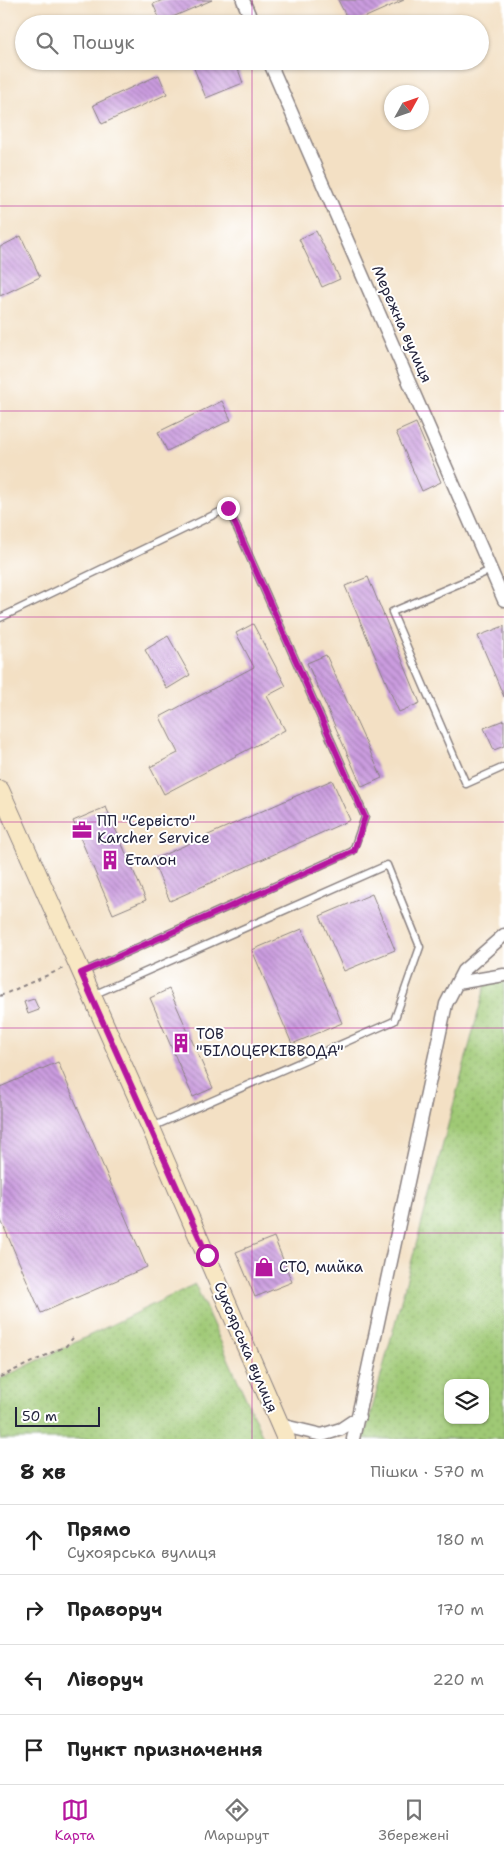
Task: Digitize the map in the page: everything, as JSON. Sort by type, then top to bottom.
[{"type":"street","points":[[243,0],[249,15]]},
{"type":"street","name":"Мережна вулиця","points":[[274,70],[504,600]]},
{"type":"street","name":"Сухоярська вулиця","points":[[0,790],[151,1128],[283,1432]]},
{"type":"street","points":[[353,1439],[446,1004],[463,970],[504,935]]},
{"type":"street","points":[[457,983],[504,975]]},
{"type":"street","points":[[283,1432],[322,1435],[341,1429],[359,1417]]},
{"type":"lane","points":[[0,618],[228,508],[365,817],[354,851],[79,968]]},
{"type":"lane","points":[[491,570],[392,612],[466,784],[504,767]]},
{"type":"lane","points":[[91,995],[387,865],[420,947],[394,1021],[151,1128]]},
{"type":"path","points":[[0,996],[79,968]]},
{"type":"path","points":[[0,1377],[66,1346],[73,1338]]},
{"type":"green space","points":[[504,972],[504,1439],[364,1439],[486,983]]},
{"type":"green space","points":[[195,1284],[264,1439],[0,1439],[0,1379]]},
{"type":"building","points":[[163,0],[212,0],[177,15],[158,15],[153,4]]},
{"type":"building","points":[[338,0],[404,0],[370,15],[346,15]]},
{"type":"building","points":[[195,70],[238,70],[243,83],[206,98]]},
{"type":"building","points":[[159,75],[167,94],[102,124],[93,105]]},
{"type":"building","points":[[316,231],[340,279],[322,287],[299,239]]},
{"type":"building","points":[[21,236],[40,277],[0,296],[0,247]]},
{"type":"building","points":[[222,401],[231,420],[167,451],[158,432]]},
{"type":"building","points":[[416,423],[441,482],[422,491],[396,432]]},
{"type":"building","points":[[368,577],[420,703],[399,712],[345,586]]},
{"type":"building","points":[[253,624],[286,686],[267,696],[285,730],[164,794],[150,767],[178,753],[160,717],[254,667],[236,633]]},
{"type":"building","points":[[504,626],[504,697],[478,636]]},
{"type":"building","points":[[168,636],[190,675],[167,689],[145,650]]},
{"type":"building","points":[[326,655],[382,778],[362,787],[307,663]]},
{"type":"building","points":[[504,720],[504,746],[494,750],[484,728]]},
{"type":"building","points":[[332,780],[350,820],[170,901],[152,860]]},
{"type":"building","name":"Еталон","points":[[106,807],[146,900],[113,914],[73,821]]},
{"type":"building","points":[[372,894],[395,950],[344,971],[320,916]]},
{"type":"building","points":[[302,929],[342,1023],[292,1044],[252,950]]},
{"type":"building","name":"ТОВ \"БІЛОЦЕРКІВВОДА\"","points":[[169,989],[213,1088],[193,1097],[150,998]]},
{"type":"building","points":[[34,999],[39,1010],[28,1014],[24,1002]]},
{"type":"building","points":[[58,1062],[147,1267],[41,1313],[0,1218],[0,1087]]},
{"type":"building","name":"СТО, мийка","points":[[274,1237],[292,1282],[255,1297],[236,1252]]},
{"type":"place","name":"ПП \"Сервісто\" Karcher Service","points":[[82,830]]},
{"type":"place","name":"Еталон","points":[[110,860]]},
{"type":"place","name":"ТОВ \"БІЛОЦЕРКІВВОДА\"","points":[[181,1043]]},
{"type":"place","name":"СТО, мийка","points":[[264,1267]]},
{"type":"route","points":[[207,1255],[81,973],[354,851],[365,817],[228,508]]}]
